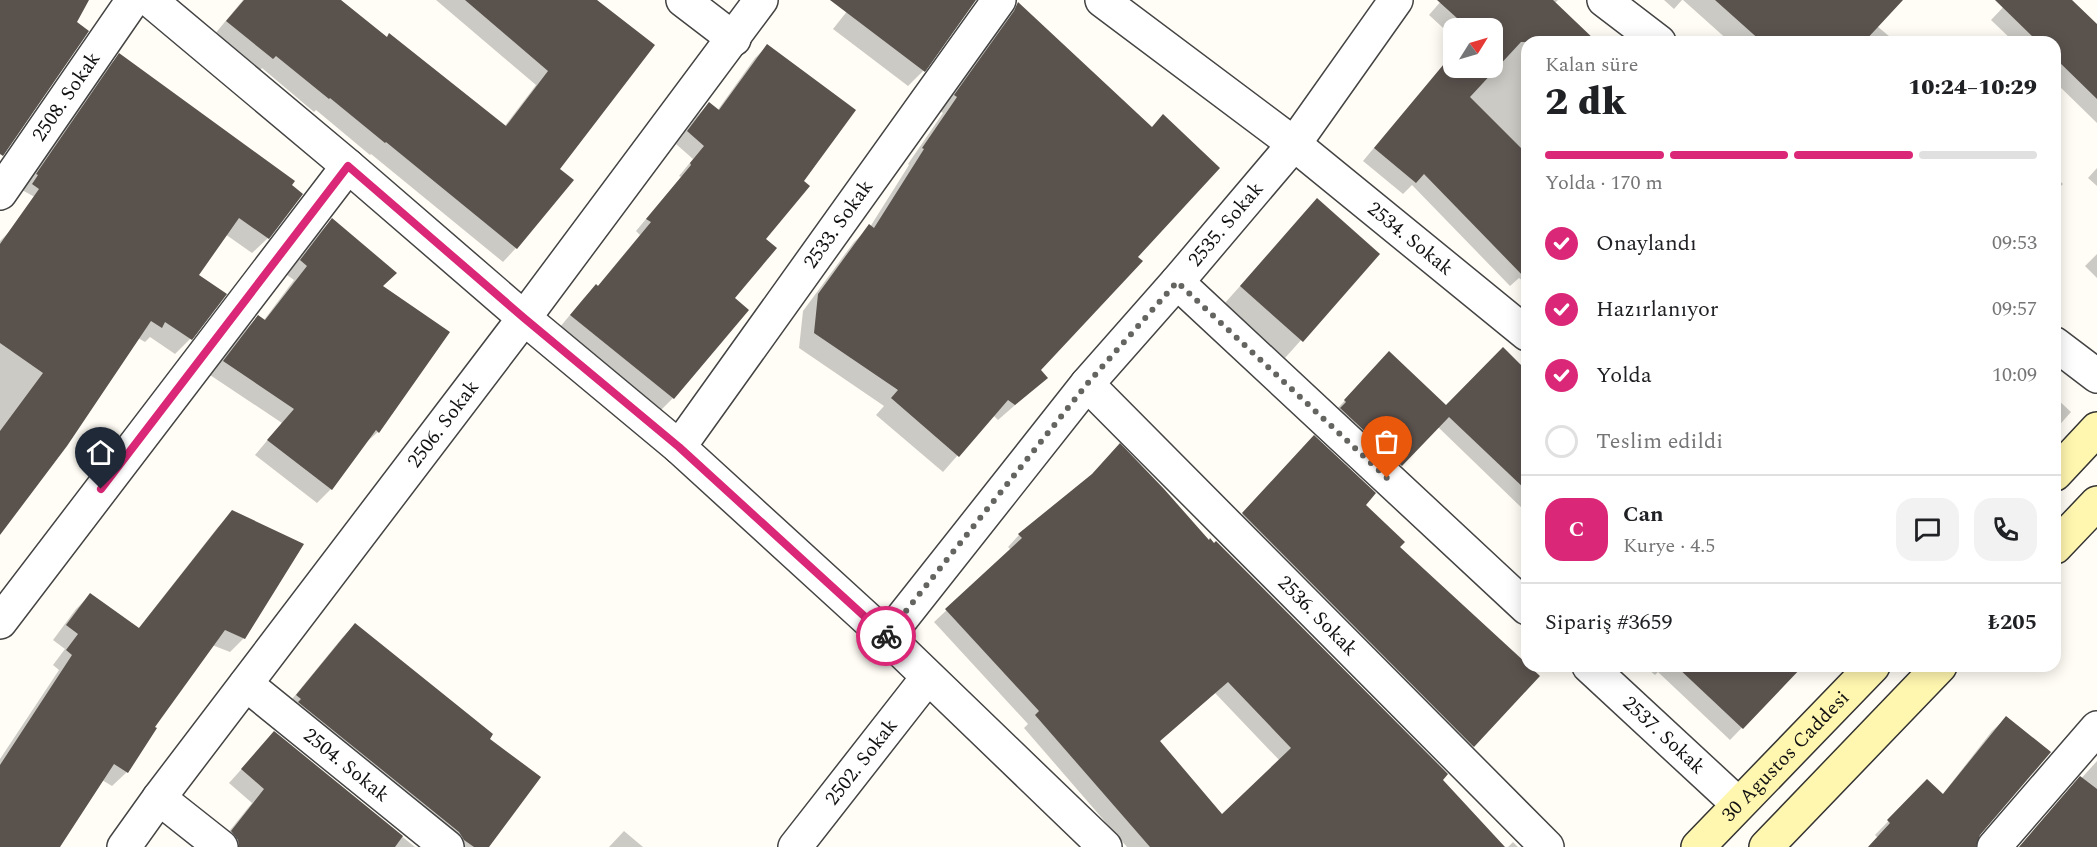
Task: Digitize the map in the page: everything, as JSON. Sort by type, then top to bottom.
[{"type":"main road","points":[[2061,468],[2097,429]]},
{"type":"main road","points":[[2061,541],[2097,503]]},
{"type":"main road","name":"30 Agustos Caddesi","points":[[1698,847],[1867,672]]},
{"type":"main road","points":[[1766,847],[1934,672]]},
{"type":"street","name":"2508. Sokak","points":[[1,189],[133,0]]},
{"type":"street","points":[[150,0],[679,447],[887,637],[1105,847]]},
{"type":"street","points":[[683,0],[734,39]]},
{"type":"street","name":"2506. Sokak","points":[[124,847],[762,0]]},
{"type":"street","name":"2533. Sokak","points":[[679,447],[999,0]]},
{"type":"street","name":"2534. Sokak","points":[[1102,0],[1294,144],[1521,329]]},
{"type":"street","name":"2535. Sokak","points":[[887,637],[1087,384],[1294,144],[1396,0]]},
{"type":"street","points":[[1604,0],[1651,36]]},
{"type":"street","points":[[0,622],[348,166]]},
{"type":"street","points":[[1177,282],[1521,602]]},
{"type":"street","points":[[2061,349],[2097,376]]},
{"type":"street","name":"2536. Sokak","points":[[1087,384],[1547,847]]},
{"type":"street","name":"2537. Sokak","points":[[1595,672],[1738,804]]},
{"type":"street","name":"2502. Sokak","points":[[795,847],[928,677]]},
{"type":"street","name":"2504. Sokak","points":[[246,684],[447,847]]},
{"type":"street","points":[[1994,847],[2097,728]]},
{"type":"street","points":[[159,798],[221,847]]},
{"type":"building","points":[[0,0],[89,0],[77,22],[89,31],[3,156],[0,154]]},
{"type":"building","points":[[244,0],[341,0],[387,37],[389,33],[506,126],[548,71],[465,0],[597,0],[655,45],[560,169],[574,180],[517,249],[330,98],[276,56],[273,59],[226,21]]},
{"type":"building","points":[[830,0],[976,0],[925,72]]},
{"type":"building","points":[[1437,0],[1553,0],[1591,36],[1521,36],[1521,42],[1503,61],[1503,18],[1457,18]]},
{"type":"building","points":[[1715,0],[1903,0],[1870,36],[1755,36]]},
{"type":"building","points":[[1995,0],[2072,0],[2097,24],[2097,99],[2061,64],[2061,36],[2032,36]]},
{"type":"building","points":[[1018,2],[1152,127],[1163,114],[1220,168],[1138,257],[1143,261],[1041,370],[1048,378],[1015,405],[1008,400],[959,457],[891,398],[898,390],[814,333],[818,294],[869,224],[874,228],[924,149],[922,148],[957,97],[954,95],[1014,11]]},
{"type":"building","points":[[767,44],[856,110],[804,181],[810,186],[766,239],[777,248],[735,298],[749,310],[674,399],[570,315],[596,284],[598,286],[651,222],[646,219],[704,146],[687,131],[709,102],[719,110]]},
{"type":"building","points":[[119,53],[295,181],[292,185],[303,194],[269,239],[239,218],[199,275],[227,294],[192,340],[165,322],[162,328],[151,321],[67,446],[0,535],[0,431],[43,373],[0,343],[0,244],[39,189],[32,184],[38,175],[36,174]]},
{"type":"building","points":[[1443,65],[1443,78],[1488,78],[1470,97],[1521,148],[1521,274],[1424,174],[1416,183],[1374,148]]},
{"type":"building","points":[[1317,198],[1380,254],[1303,342],[1240,286]]},
{"type":"building","points":[[332,218],[397,273],[383,286],[450,332],[379,433],[376,430],[332,490],[267,440],[294,409],[223,361],[258,315],[265,320],[307,266],[300,260]]},
{"type":"building","points":[[1503,347],[1521,365],[1521,485],[1449,417],[1402,466],[1340,408],[1346,402],[1344,400],[1389,351],[1446,405]]},
{"type":"building","points":[[1314,435],[1376,493],[1366,505],[1405,542],[1400,547],[1521,658],[1521,672],[1536,672],[1540,676],[1474,747],[1242,513]]},
{"type":"building","points":[[1120,443],[1209,540],[1210,538],[1214,543],[1216,541],[1448,774],[1443,780],[1505,847],[1150,847],[1035,715],[1039,711],[945,609],[1022,538],[1018,534],[1092,474]],"holes":[[[1228,682],[1291,748],[1222,814],[1160,741]]]},
{"type":"building","points":[[232,510],[304,544],[245,639],[225,630],[155,727],[157,728],[128,773],[114,764],[60,847],[0,847],[0,765],[72,655],[66,650],[78,634],[66,625],[90,593],[139,628]]},
{"type":"building","points":[[355,623],[493,734],[490,739],[541,777],[489,847],[474,847],[464,840],[459,832],[298,702],[301,699],[296,695]]},
{"type":"building","points":[[1682,672],[1797,672],[1743,729]]},
{"type":"building","points":[[2006,716],[2051,752],[1980,835],[1976,847],[1868,847],[1890,823],[1887,820],[1927,779],[1943,794]]},
{"type":"building","points":[[274,731],[403,836],[395,847],[239,847],[238,840],[231,831],[264,789],[241,769]]},
{"type":"building","points":[[2080,776],[2097,789],[2097,847],[2019,847]]},
{"type":"way so far","points":[[886,636],[1087,384],[1177,282],[1387,478]]},
{"type":"route","points":[[101,489],[348,166],[524,318],[679,447],[886,636]]}]
